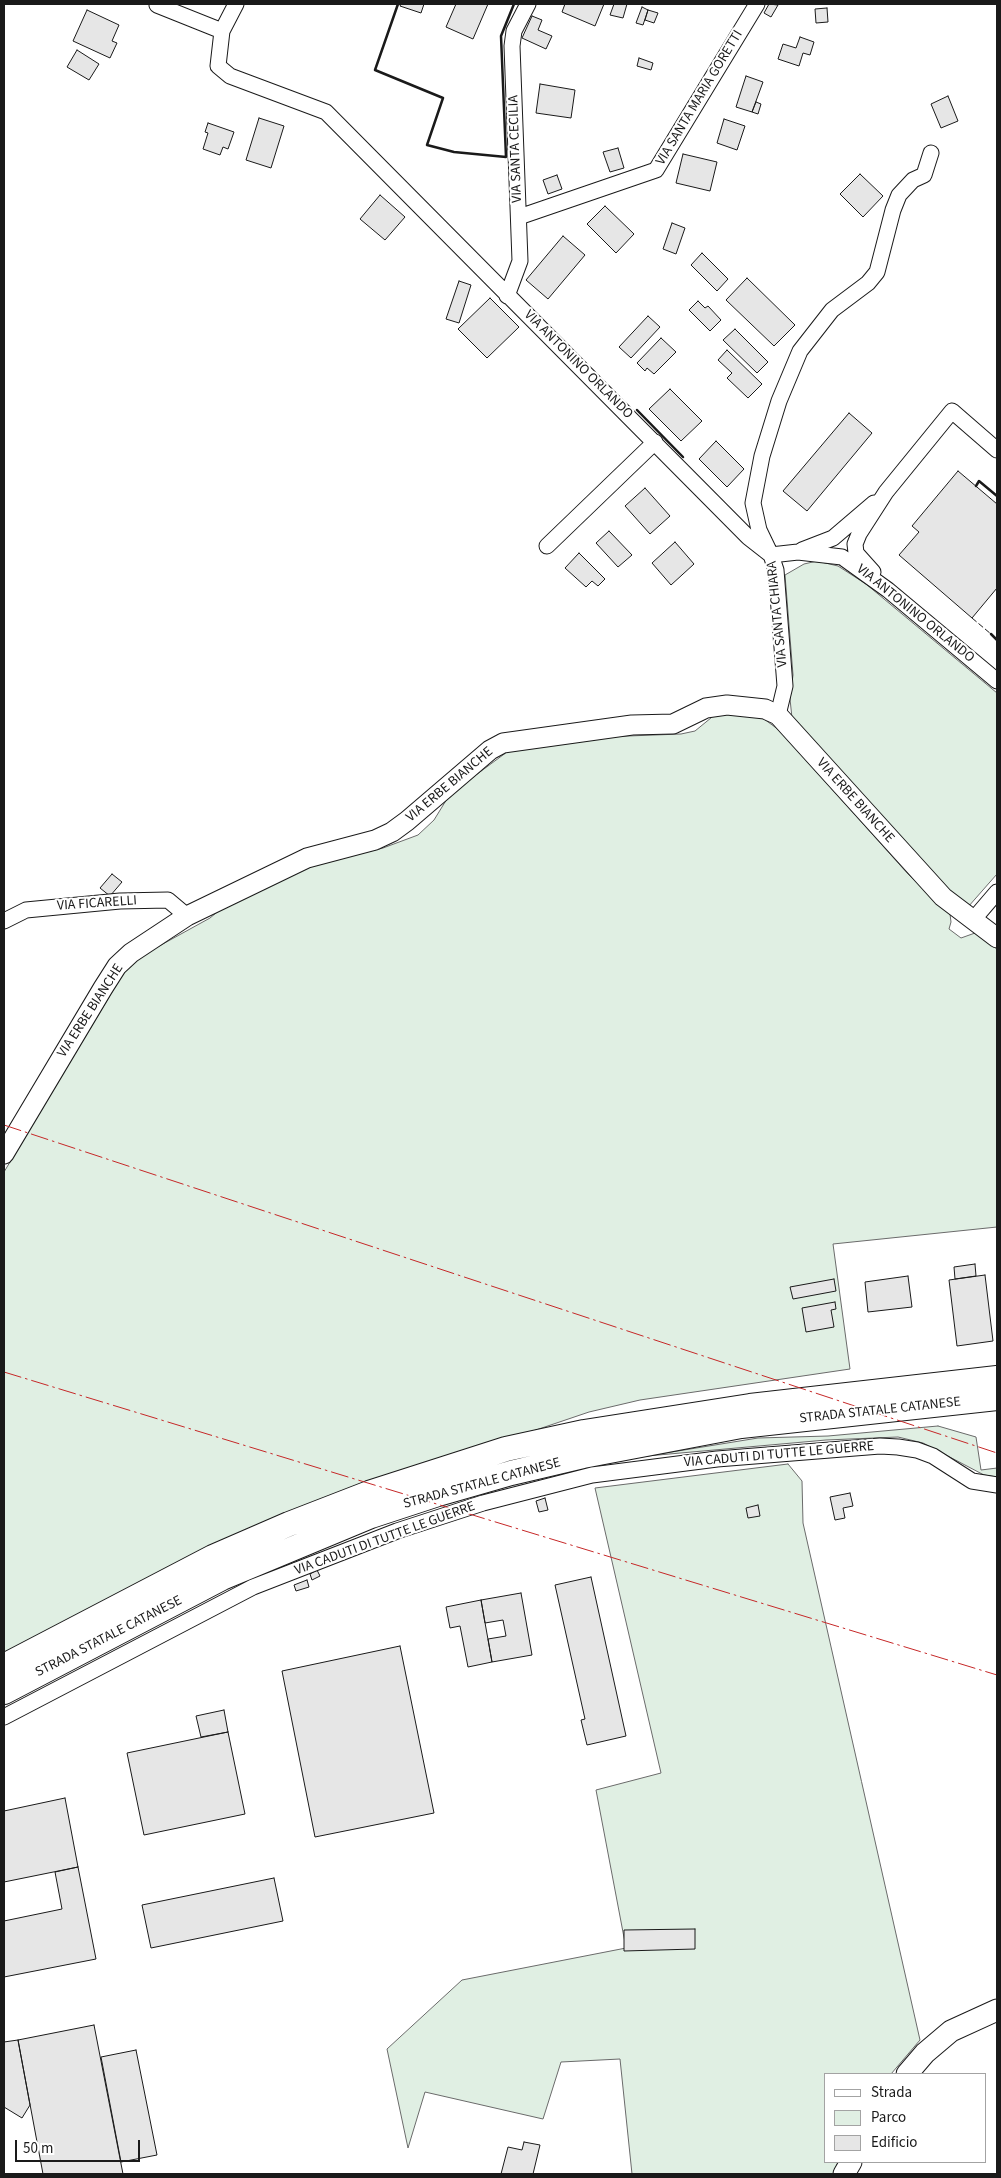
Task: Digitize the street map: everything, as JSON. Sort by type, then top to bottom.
[{"type":"main road","name":"STRADA STATALE CATANESE","points":[[4,1666],[213,1558],[289,1524],[369,1493],[506,1449],[584,1432],[750,1406],[997,1378]]},
{"type":"main road","name":"STRADA STATALE CATANESE","points":[[4,1692],[222,1578],[371,1516],[438,1494],[511,1473],[583,1456],[741,1426],[997,1398]]},
{"type":"main road","points":[[908,2073],[925,2053],[951,2031],[997,2010]]},
{"type":"main road","points":[[844,2174],[850,2163]]},
{"type":"street","name":"VIA ANTONINO ORLANDO","points":[[236,4],[222,31],[218,66],[230,76],[326,112],[507,296],[586,371],[748,537],[771,555],[798,552],[842,557],[892,593],[997,681]]},
{"type":"street","name":"VIA SANTA CECILIA","points":[[507,296],[520,261],[512,46],[514,31],[528,4]]},
{"type":"street","name":"VIA SANTA MARIA GORETTI","points":[[519,217],[656,170],[757,4]]},
{"type":"street","points":[[157,5],[222,31]]},
{"type":"street","name":"VIA SANTA CHIARA","points":[[778,715],[785,686],[776,570],[759,530],[753,503],[762,456],[779,401],[800,351],[832,310],[868,282],[877,272],[893,210],[899,195],[913,180],[924,175],[931,153]]},
{"type":"street","points":[[892,593],[859,557],[856,553],[855,544],[859,534],[886,492],[952,411],[997,450]]},
{"type":"street","points":[[546,546],[655,442]]},
{"type":"street","points":[[798,552],[832,538],[886,492]]},
{"type":"street","name":"VIA ERBE BIANCHE","points":[[4,1154],[117,966],[131,953],[187,916],[307,858],[375,840],[392,832],[408,821],[490,750],[503,742],[632,726],[673,724],[706,708],[727,705],[764,709],[778,715],[920,874],[943,897],[997,938]]},
{"type":"street","points":[[973,920],[997,892]]},
{"type":"street","name":"VIA FICARELLI","points":[[4,921],[26,910],[120,901],[168,900],[187,916]]},
{"type":"street","name":"VIA CADUTI DI TUTTE LE GUERRE","points":[[4,1717],[253,1587],[397,1531],[483,1503],[592,1475],[717,1459],[880,1446],[916,1450],[933,1456],[972,1480],[997,1485]]},
{"type":"green space","points":[[817,561],[838,566],[866,584],[997,693],[997,874],[968,907],[936,879],[792,718],[790,699],[793,675],[785,575],[804,564]]},
{"type":"green space","points":[[717,713],[738,713],[764,719],[779,730],[908,874],[950,914],[951,922],[949,929],[961,938],[975,933],[997,949],[997,1227],[833,1244],[850,1369],[640,1400],[589,1412],[530,1432],[4,1654],[4,1172],[127,967],[141,956],[210,918],[228,903],[310,865],[383,848],[418,835],[434,820],[450,794],[507,752],[601,737],[681,734],[695,731]]},
{"type":"green space","points":[[938,1426],[976,1437],[981,1470],[997,1468],[997,1477],[984,1475],[923,1443],[898,1437],[826,1440],[647,1456],[758,1438],[828,1436]]},
{"type":"green space","points":[[788,1464],[802,1481],[803,1523],[920,2040],[892,2073],[824,2073],[824,2163],[838,2163],[833,2174],[632,2174],[620,2059],[561,2062],[543,2119],[425,2092],[408,2148],[387,2049],[462,1980],[626,1948],[596,1790],[661,1773],[595,1488]]},
{"type":"building","points":[[401,4],[424,4],[421,13],[400,6]]},
{"type":"building","points":[[456,4],[488,4],[473,39],[446,27]]},
{"type":"building","points":[[565,4],[604,4],[595,26],[562,12]]},
{"type":"building","points":[[614,4],[627,4],[623,18],[610,15]]},
{"type":"building","points":[[769,4],[778,5],[771,17],[764,13]]},
{"type":"building","points":[[642,7],[648,10],[643,25],[636,23]]},
{"type":"building","points":[[827,8],[828,22],[816,23],[815,9]]},
{"type":"building","points":[[87,10],[119,25],[112,41],[117,43],[110,58],[73,41]]},
{"type":"building","points":[[648,10],[658,13],[654,23],[645,20]]},
{"type":"building","points":[[532,16],[542,20],[538,30],[552,36],[546,49],[522,38]]},
{"type":"building","points":[[800,37],[814,42],[810,55],[803,53],[799,66],[778,59],[783,44],[796,48]]},
{"type":"building","points":[[77,50],[99,64],[89,80],[67,67]]},
{"type":"building","points":[[639,58],[653,63],[651,70],[637,66]]},
{"type":"building","points":[[746,76],[763,82],[752,112],[736,107]]},
{"type":"building","points":[[540,84],[575,90],[571,118],[536,113]]},
{"type":"building","points":[[948,96],[958,121],[941,128],[931,104]]},
{"type":"building","points":[[756,102],[761,104],[758,114],[752,112]]},
{"type":"building","points":[[259,118],[284,126],[271,168],[246,160]]},
{"type":"building","points":[[724,119],[745,126],[737,150],[717,143]]},
{"type":"building","points":[[208,123],[234,132],[228,149],[223,147],[220,155],[203,149],[208,133],[205,132]]},
{"type":"building","points":[[618,148],[624,168],[610,172],[603,152]]},
{"type":"building","points":[[683,154],[717,162],[710,191],[676,183]]},
{"type":"building","points":[[860,174],[883,196],[863,217],[840,194]]},
{"type":"building","points":[[557,175],[562,189],[548,194],[543,180]]},
{"type":"building","points":[[380,195],[405,217],[385,240],[360,219]]},
{"type":"building","points":[[605,206],[634,234],[616,253],[587,224]]},
{"type":"building","points":[[672,223],[685,228],[676,254],[663,249]]},
{"type":"building","points":[[563,236],[585,255],[548,299],[526,280]]},
{"type":"building","points":[[702,253],[728,279],[717,291],[691,265]]},
{"type":"building","points":[[747,278],[795,325],[774,346],[726,300]]},
{"type":"building","points":[[459,281],[471,285],[459,323],[446,319]]},
{"type":"building","points":[[490,298],[519,327],[487,358],[458,329]]},
{"type":"building","points":[[698,301],[705,308],[708,306],[721,320],[710,331],[689,310]]},
{"type":"building","points":[[648,316],[660,327],[631,358],[619,347]]},
{"type":"building","points":[[735,329],[768,362],[757,373],[723,340]]},
{"type":"building","points":[[661,338],[676,352],[654,374],[647,368],[645,371],[637,363]]},
{"type":"building","points":[[727,350],[762,384],[748,398],[727,378],[732,373],[718,360]]},
{"type":"building","points":[[670,389],[702,421],[681,441],[649,409]]},
{"type":"building","points":[[849,413],[872,433],[807,511],[783,491]]},
{"type":"building","points":[[716,441],[744,469],[727,487],[699,459]]},
{"type":"building","points":[[958,471],[997,504],[997,588],[972,618],[899,555],[919,532],[912,526]]},
{"type":"building","points":[[645,488],[670,516],[650,534],[625,506]]},
{"type":"building","points":[[609,531],[632,555],[618,567],[596,543]]},
{"type":"building","points":[[675,542],[694,564],[671,585],[652,563]]},
{"type":"building","points":[[579,553],[605,579],[598,586],[592,581],[586,587],[565,568]]},
{"type":"building","points":[[112,874],[122,882],[110,896],[100,888]]},
{"type":"building","points":[[975,1264],[976,1276],[955,1279],[954,1267]]},
{"type":"building","points":[[985,1275],[993,1341],[957,1346],[949,1280]]},
{"type":"building","points":[[908,1276],[912,1307],[868,1312],[865,1282]]},
{"type":"building","points":[[834,1279],[836,1291],[793,1299],[790,1287]]},
{"type":"building","points":[[835,1302],[836,1309],[831,1310],[834,1327],[806,1332],[802,1308]]},
{"type":"building","points":[[850,1493],[853,1506],[843,1508],[845,1518],[835,1520],[830,1497]]},
{"type":"building","points":[[545,1498],[548,1510],[539,1512],[536,1501]]},
{"type":"building","points":[[758,1505],[760,1516],[748,1518],[746,1508]]},
{"type":"building","points":[[317,1570],[320,1576],[312,1580],[310,1574]]},
{"type":"building","points":[[591,1577],[626,1736],[587,1745],[581,1720],[585,1719],[555,1585]]},
{"type":"building","points":[[307,1580],[309,1587],[296,1591],[294,1585]]},
{"type":"building","points":[[521,1593],[532,1655],[492,1662],[488,1639],[506,1636],[503,1620],[485,1623],[481,1600]]},
{"type":"building","points":[[481,1600],[492,1662],[468,1667],[460,1626],[450,1628],[446,1607]]},
{"type":"building","points":[[400,1646],[434,1813],[315,1837],[282,1671]]},
{"type":"building","points":[[224,1710],[228,1732],[201,1737],[196,1716]]},
{"type":"building","points":[[228,1732],[245,1814],[144,1835],[127,1753]]},
{"type":"building","points":[[65,1798],[78,1867],[4,1882],[4,1811]]},
{"type":"building","points":[[78,1867],[96,1959],[4,1977],[4,1921],[62,1909],[55,1872]]},
{"type":"building","points":[[274,1878],[283,1921],[151,1948],[142,1905]]},
{"type":"building","points":[[695,1929],[695,1949],[624,1951],[624,1930]]},
{"type":"building","points":[[94,2025],[123,2174],[43,2174],[18,2040]]},
{"type":"building","points":[[18,2040],[30,2105],[22,2118],[4,2107],[4,2042]]},
{"type":"building","points":[[136,2050],[157,2155],[121,2162],[101,2057]]},
{"type":"building","points":[[524,2142],[540,2145],[533,2174],[501,2174],[508,2147],[522,2150]]},
{"type":"fence","points":[[972,618],[991,634]]},
{"type":"wall","points":[[398,4],[375,70],[443,98],[427,145],[454,152],[506,157],[501,36],[514,4]]},
{"type":"wall","points":[[637,410],[683,457]]},
{"type":"wall","points":[[976,486],[979,481],[997,496]]},
{"type":"wall","points":[[991,634],[997,640]]},
{"type":"power","points":[[4,1125],[997,1453]]},
{"type":"power","points":[[4,1372],[997,1675]]}]
